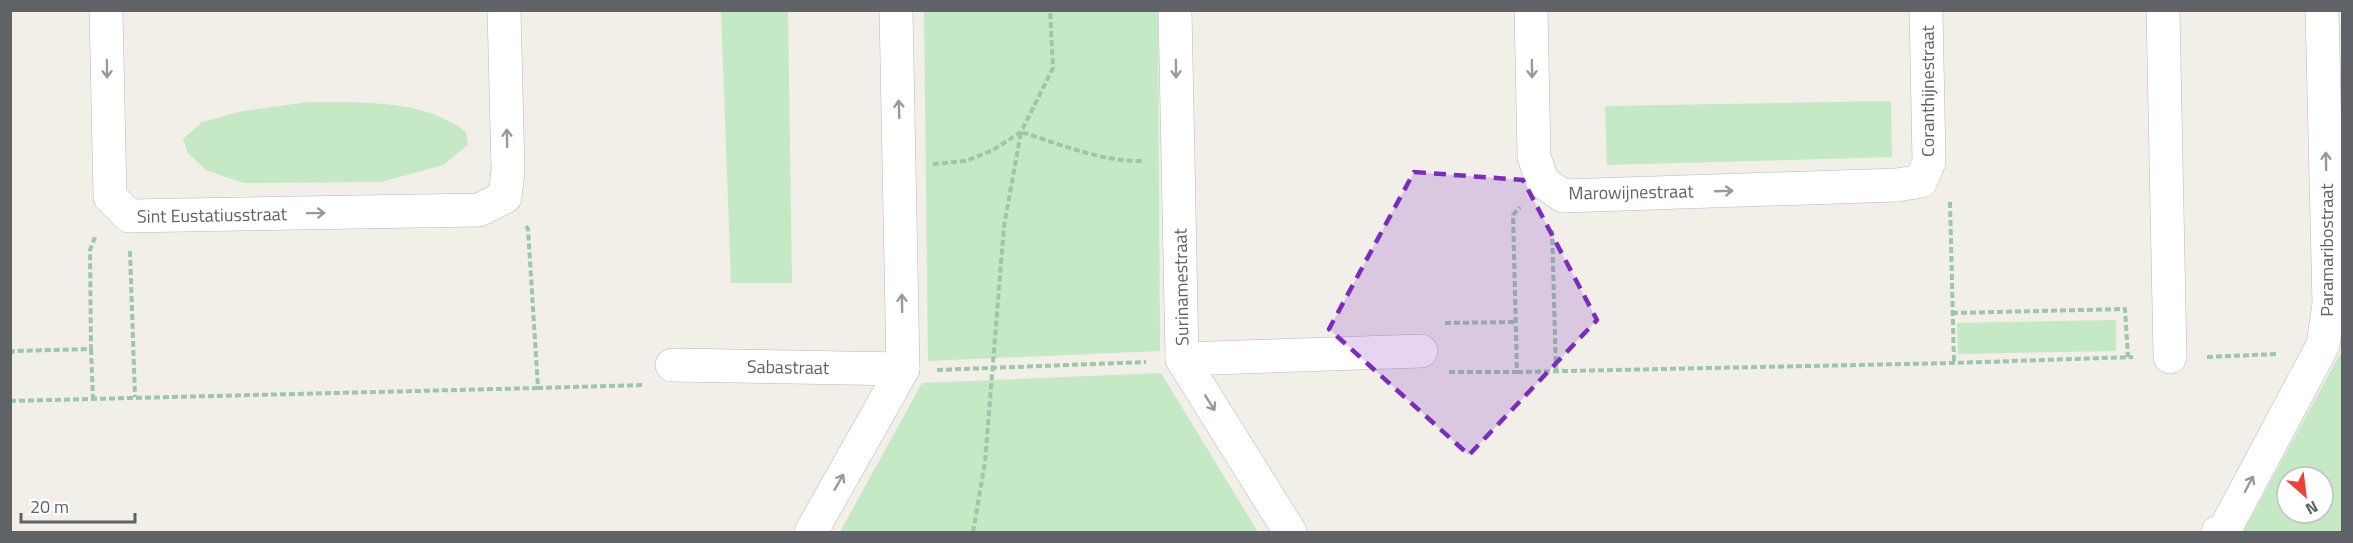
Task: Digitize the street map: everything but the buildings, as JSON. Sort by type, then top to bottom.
[{"type":"street","points":[[106,10],[120,207]]},
{"type":"street","points":[[504,10],[508,171],[505,197]]},
{"type":"street","points":[[810,532],[903,369],[897,10]]},
{"type":"street","name":"Surinamestraat","points":[[1174,10],[1182,359],[1290,532]]},
{"type":"street","name":"Marowijnestraat","points":[[1531,10],[1534,157],[1543,182],[1563,196],[1897,185]]},
{"type":"street","name":"Coranthijnestraat","points":[[1897,185],[1921,181],[1929,162],[1926,10]]},
{"type":"street","points":[[2163,10],[2170,357]]},
{"type":"street","name":"Paramaribostraat","points":[[2218,532],[2225,529],[2323,345],[2329,304],[2322,10]]},
{"type":"street","name":"Sint Eustatiusstraat","points":[[120,207],[479,210],[505,197]]},
{"type":"street","points":[[1182,359],[1421,351]]},
{"type":"street","name":"Sabastraat","points":[[672,365],[903,369]]},
{"type":"path","points":[[973,532],[985,462],[1004,226],[1021,132],[1053,68],[1050,10]]},
{"type":"path","points":[[901,166],[966,161],[993,150],[1021,132],[1089,153],[1128,162],[1178,160]]},
{"type":"path","points":[[1929,162],[1950,202],[1954,363]]},
{"type":"path","points":[[1517,372],[1513,214],[1543,182],[1551,207],[1556,371]]},
{"type":"path","points":[[505,197],[528,229],[537,388]]},
{"type":"path","points":[[93,398],[90,250],[120,207]]},
{"type":"path","points":[[120,207],[135,397]]},
{"type":"path","points":[[1952,313],[2125,309],[2128,357]]},
{"type":"path","points":[[1516,322],[1435,323],[1421,351],[1436,372],[1517,372],[2128,357],[2268,356],[2323,345]]},
{"type":"path","points":[[10,354],[13,351],[91,349]]},
{"type":"path","points":[[903,369],[994,369],[1182,359]]},
{"type":"path","points":[[10,401],[658,385],[672,365]]},
{"type":"highlighted area","points":[[1414,172],[1523,180],[1597,320],[1469,455],[1329,329]]},
{"type":"green space","points":[[721,11],[788,11],[792,283],[731,283]]},
{"type":"green space","points":[[924,11],[1158,11],[1160,351],[928,361]]},
{"type":"green space","points":[[1891,101],[1892,157],[1607,165],[1605,106]]},
{"type":"green space","points":[[309,102],[370,103],[411,108],[430,113],[466,132],[468,145],[443,165],[381,182],[243,183],[206,170],[188,153],[183,139],[202,122],[243,111]]},
{"type":"green space","points":[[2116,320],[2116,351],[1958,354],[1957,323]]},
{"type":"green space","points":[[2342,353],[2342,532],[2243,532],[2275,473],[2275,525],[2335,525],[2335,465],[2280,465]]},
{"type":"green space","points":[[1161,373],[1258,532],[840,532],[922,383]]}]
